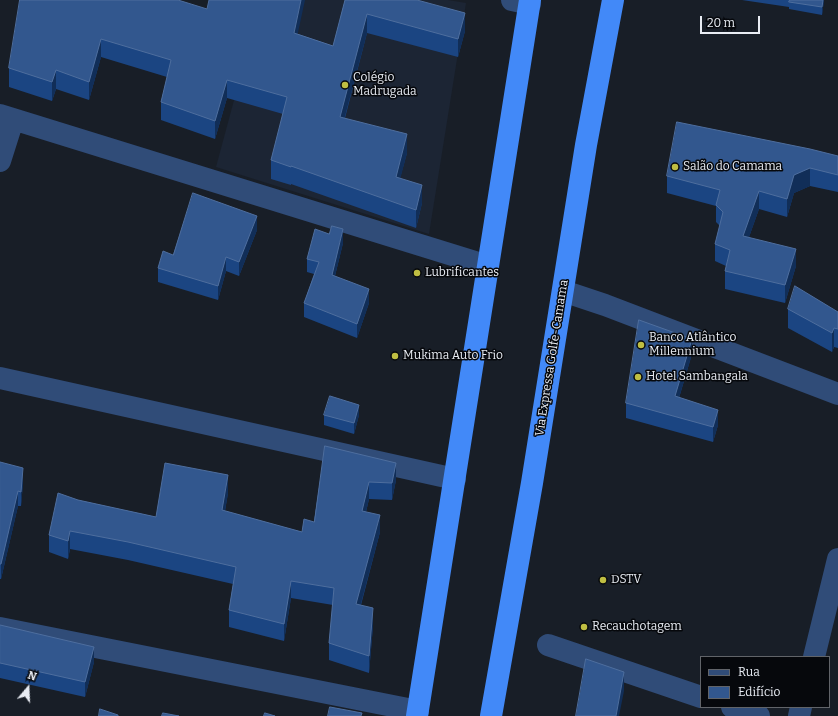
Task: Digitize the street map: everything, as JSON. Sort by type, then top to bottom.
[{"type":"highway","name":"Via Expressa Golfe-Camama","points":[[491,716],[532,483],[586,145],[612,0]]},
{"type":"highway","points":[[418,713],[488,266],[524,1]]},
{"type":"street","points":[[0,161],[6,118],[488,266]]},
{"type":"street","points":[[563,291],[605,305],[838,394]]},
{"type":"street","points":[[0,378],[454,478]]},
{"type":"street","points":[[814,656],[838,559]]},
{"type":"street","points":[[0,628],[418,713]]},
{"type":"street","points":[[548,645],[700,697]]},
{"type":"street","points":[[735,708],[759,716]]},
{"type":"shaded area","name":"Colégio Madrugada","points":[[261,0],[448,0],[466,3],[429,234],[216,167]]},
{"type":"building","points":[[20,0],[178,0],[207,9],[209,0],[301,0],[294,33],[333,46],[345,0],[417,0],[465,13],[458,39],[367,14],[340,117],[407,134],[396,177],[422,185],[416,210],[271,160],[287,97],[227,80],[215,121],[161,102],[171,60],[101,39],[89,82],[56,70],[52,82],[9,68]]},
{"type":"building","points":[[790,0],[823,0],[822,7],[789,2]]},
{"type":"building","points":[[677,122],[838,156],[838,175],[810,168],[794,175],[787,199],[759,191],[743,236],[796,249],[785,285],[725,271],[730,250],[715,244],[723,212],[716,205],[720,190],[667,176]]},
{"type":"building","points":[[193,193],[257,216],[239,262],[226,257],[218,286],[158,268],[163,251],[173,255]]},
{"type":"building","points":[[332,226],[343,229],[332,275],[369,289],[357,324],[304,303],[319,262],[307,259],[315,229],[329,234]]},
{"type":"building","points":[[795,286],[838,312],[838,329],[834,328],[832,333],[788,309]]},
{"type":"building","points":[[639,320],[692,339],[675,396],[718,410],[713,427],[626,403]]},
{"type":"building","points":[[330,396],[359,405],[354,423],[324,415]]},
{"type":"building","points":[[325,446],[396,463],[392,483],[369,482],[362,511],[380,515],[356,604],[373,608],[369,656],[329,643],[334,588],[291,581],[284,624],[229,610],[236,567],[128,542],[70,531],[68,541],[49,535],[58,493],[78,500],[156,517],[165,463],[228,475],[222,510],[302,532],[304,519],[314,522]]},
{"type":"building","points":[[0,462],[23,468],[21,492],[18,491],[1,564],[0,564]]},
{"type":"building","points":[[0,625],[94,647],[85,682],[0,663]]},
{"type":"building","points":[[586,659],[624,672],[616,716],[576,716]]},
{"type":"building","points":[[330,707],[362,713],[361,716],[328,716]]},
{"type":"building","points":[[100,709],[118,715],[118,716],[99,716]]},
{"type":"building","points":[[163,713],[179,716],[162,716]]},
{"type":"building","points":[[265,713],[275,716],[264,716]]},
{"type":"place","name":"Colégio Madrugada","points":[[345,85]]},
{"type":"place","name":"Salão do Camama","points":[[675,167]]},
{"type":"place","name":"Lubrificantes","points":[[417,273]]},
{"type":"place","name":"Banco Atlântico Millennium","points":[[641,345]]},
{"type":"place","name":"Mukima Auto Frio","points":[[395,356]]},
{"type":"place","name":"Hotel Sambangala","points":[[638,377]]},
{"type":"place","name":"DSTV","points":[[603,580]]},
{"type":"place","name":"Recauchotagem","points":[[584,627]]}]
